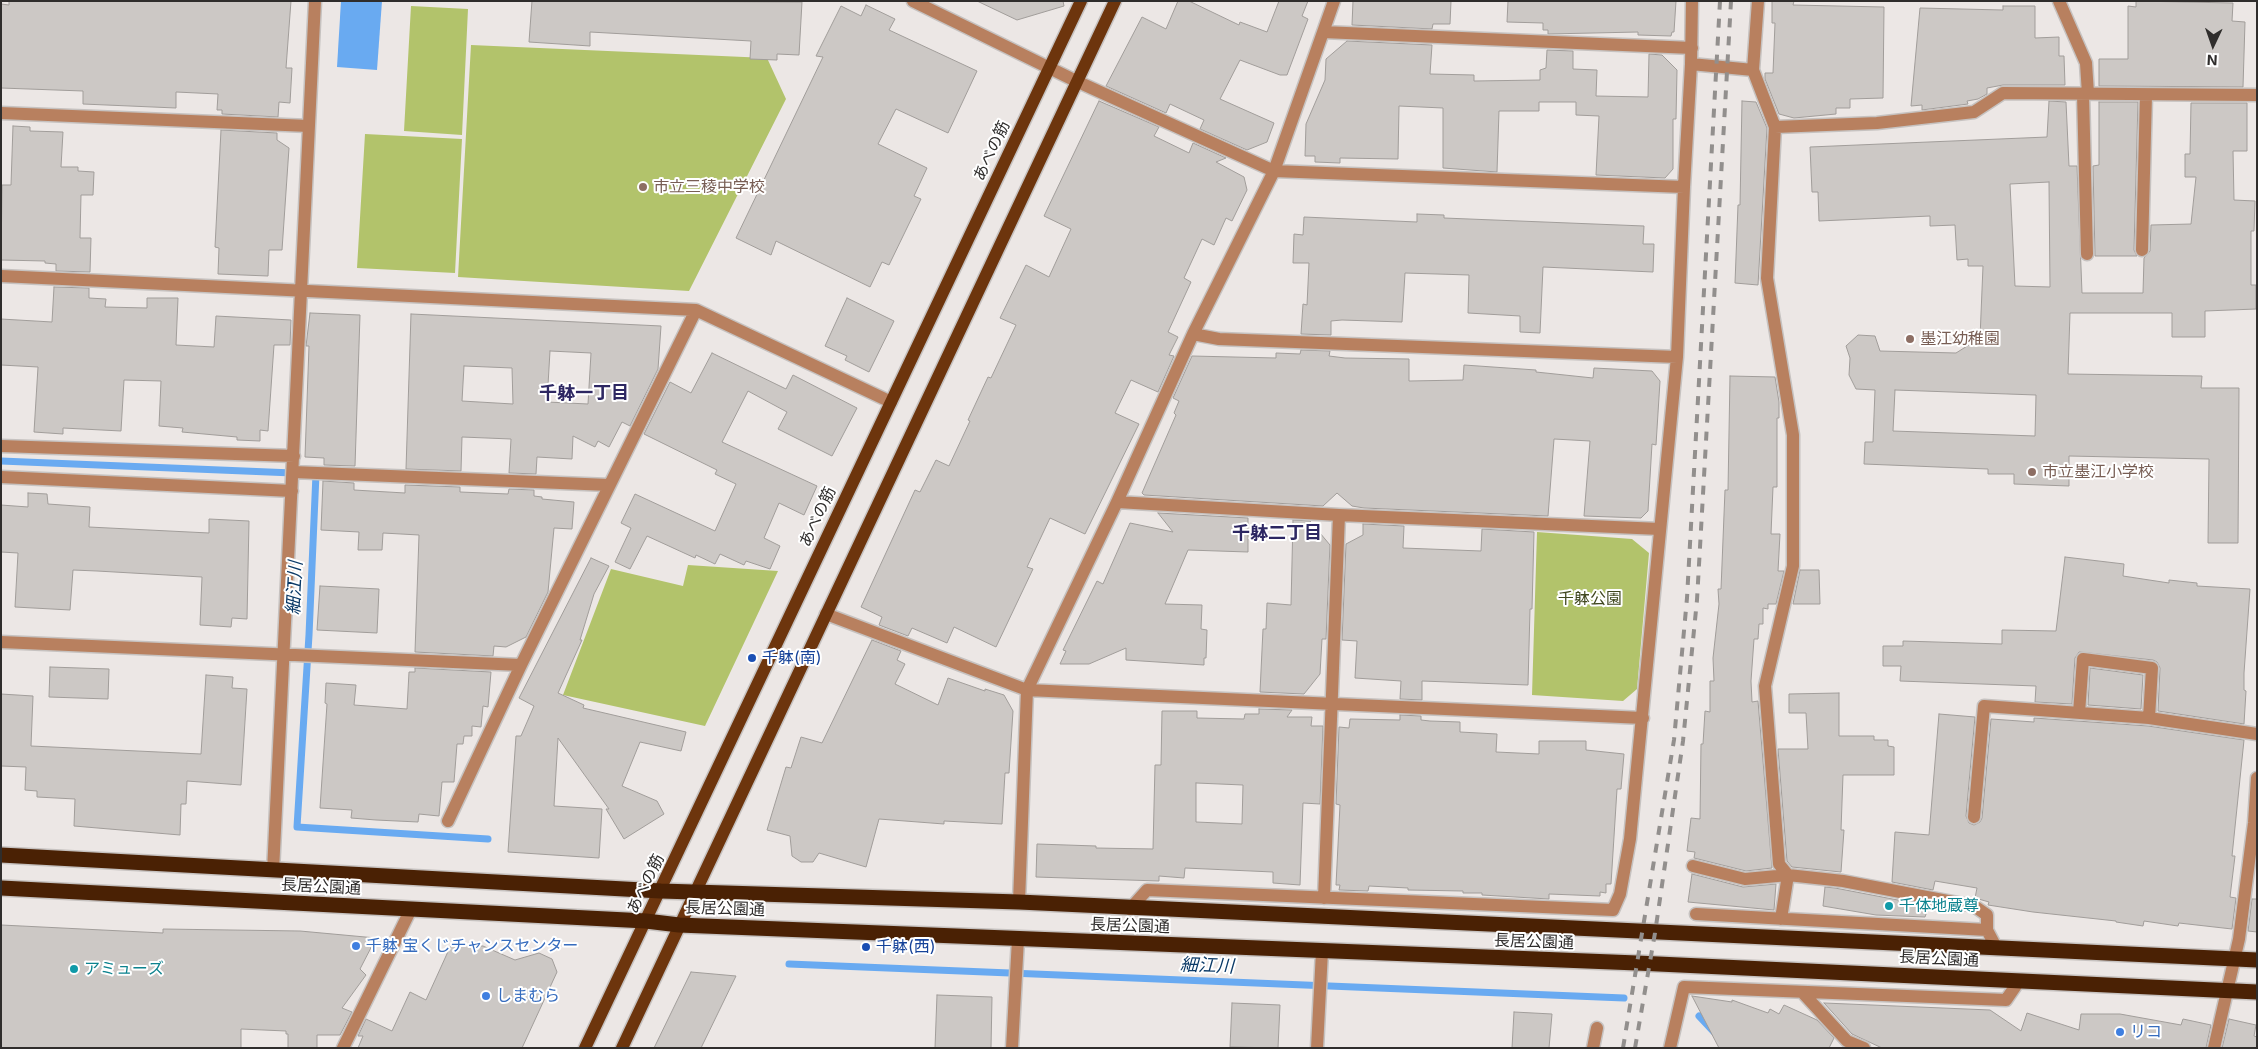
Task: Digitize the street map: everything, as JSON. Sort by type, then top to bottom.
[{"type":"highway","name":"長居公園通","points":[[1,855],[273,871],[661,890],[1019,902],[2257,960]]},
{"type":"highway","name":"長居公園通","points":[[1,888],[646,921],[679,925],[1643,963],[2257,992]]},
{"type":"main road","name":"あべの筋","points":[[585,1048],[1081,1]]},
{"type":"main road","points":[[622,1048],[1114,1]]},
{"type":"street","points":[[273,871],[315,1]]},
{"type":"street","points":[[913,1],[1076,81],[1274,171],[1684,187]]},
{"type":"street","points":[[1019,902],[1027,690],[1117,502],[1193,334],[1274,171],[1334,1]]},
{"type":"street","points":[[1130,908],[1147,890],[1613,910],[1620,894],[1630,840],[1677,357],[1692,48],[1692,1]]},
{"type":"street","points":[[1758,1],[1753,70],[1775,126],[1767,278],[1794,435],[1793,566],[1765,686],[1779,864],[1788,875],[1781,919]]},
{"type":"street","points":[[2060,1],[2086,63],[2087,254]]},
{"type":"street","points":[[1323,32],[1692,48]]},
{"type":"street","points":[[1691,64],[1753,70]]},
{"type":"street","points":[[1775,126],[1877,123],[1974,112],[2003,93],[2257,95]]},
{"type":"street","points":[[2142,250],[2146,95]]},
{"type":"street","points":[[1,113],[309,126]]},
{"type":"street","points":[[1,276],[696,310],[890,402]]},
{"type":"street","points":[[448,821],[521,666],[696,310]]},
{"type":"street","points":[[1193,334],[1219,338],[1677,357]]},
{"type":"street","points":[[1,446],[294,456]]},
{"type":"street","points":[[293,472],[609,485]]},
{"type":"street","points":[[1,477],[292,491]]},
{"type":"street","points":[[1117,502],[1338,515],[1660,529]]},
{"type":"street","points":[[1324,898],[1338,515]]},
{"type":"street","points":[[826,614],[1027,690],[1643,718]]},
{"type":"street","points":[[1,642],[521,666]]},
{"type":"street","points":[[2079,713],[2083,659],[2152,668],[2149,718]]},
{"type":"street","points":[[1974,818],[1984,706],[2149,718],[2257,734]]},
{"type":"street","points":[[2214,1048],[2239,939],[2254,823],[2257,778]]},
{"type":"street","points":[[1693,866],[1745,879],[1788,875],[1843,880],[1974,906],[1987,915],[1987,930],[1997,948]]},
{"type":"street","points":[[343,1048],[411,909]]},
{"type":"street","points":[[1696,914],[1987,930]]},
{"type":"street","points":[[1012,1048],[1018,939]]},
{"type":"street","points":[[1317,1048],[1322,951]]},
{"type":"street","points":[[1670,1048],[1684,986],[2006,1000],[2019,981]]},
{"type":"street","points":[[1802,992],[1847,1041],[1864,1048]]},
{"type":"street","points":[[1593,1048],[1597,1028]]},
{"type":"green space","points":[[411,6],[468,9],[462,135],[404,131]]},
{"type":"green space","points":[[471,45],[767,58],[786,99],[689,291],[458,277]]},
{"type":"green space","points":[[365,134],[462,139],[455,273],[357,268]]},
{"type":"green space","name":"千躰公園","points":[[1537,532],[1632,539],[1649,553],[1637,689],[1623,701],[1532,695]]},
{"type":"green space","points":[[688,565],[778,571],[705,726],[563,695],[611,569],[683,586]]},
{"type":"water","points":[[341,1],[382,1],[377,70],[337,67]]},
{"type":"building","points":[[9,1],[291,1],[286,68],[292,68],[290,103],[279,102],[278,117],[222,114],[222,110],[217,110],[218,94],[176,92],[176,108],[83,104],[83,91],[1,88],[1,4],[9,5]]},
{"type":"building","points":[[532,1],[802,2],[799,55],[777,54],[777,60],[750,59],[751,41],[590,32],[590,46],[529,42]]},
{"type":"building","points":[[977,1],[1063,1],[1064,6],[1017,20]]},
{"type":"building","points":[[1178,1],[1189,1],[1239,25],[1240,22],[1267,32],[1279,1],[1308,1],[1302,16],[1308,19],[1287,75],[1280,75],[1240,60],[1220,99],[1274,123],[1267,142],[1247,150],[1200,129],[1204,120],[1170,104],[1166,113],[1106,86],[1142,17],[1166,29]]},
{"type":"building","points":[[1353,1],[1451,1],[1450,24],[1433,24],[1432,29],[1352,25]]},
{"type":"building","points":[[1508,1],[1676,1],[1674,32],[1672,32],[1671,36],[1638,35],[1638,32],[1548,34],[1548,30],[1543,30],[1543,23],[1507,22]]},
{"type":"building","points":[[1772,1],[1794,1],[1793,5],[1884,7],[1883,98],[1850,99],[1850,108],[1836,108],[1836,114],[1794,118],[1779,114],[1765,79],[1765,73],[1773,73],[1775,23],[1772,23]]},
{"type":"building","points":[[2136,1],[2233,3],[2232,21],[2245,22],[2243,87],[2099,86],[2099,59],[2128,59],[2128,6],[2136,7]]},
{"type":"building","points":[[866,5],[895,19],[889,30],[977,71],[948,133],[896,109],[878,144],[927,168],[914,196],[921,199],[889,265],[882,262],[870,287],[776,241],[771,255],[736,238],[823,57],[816,56],[841,6],[861,16]]},
{"type":"building","points":[[2003,6],[2035,6],[2035,38],[2059,37],[2059,56],[2064,56],[2065,85],[2003,85],[1987,88],[1987,94],[1978,99],[1967,101],[1968,104],[1922,110],[1922,105],[1911,106],[1920,8],[2003,10]]},
{"type":"building","points":[[1347,41],[1432,45],[1430,74],[1474,75],[1474,81],[1540,80],[1540,70],[1546,68],[1547,50],[1573,51],[1573,69],[1597,70],[1596,96],[1648,97],[1649,54],[1662,55],[1677,70],[1676,119],[1673,119],[1673,169],[1665,178],[1596,175],[1599,116],[1576,115],[1576,102],[1539,102],[1539,111],[1499,111],[1497,172],[1443,168],[1443,108],[1399,106],[1398,159],[1340,158],[1340,163],[1315,162],[1315,156],[1305,156],[1306,124],[1325,80],[1326,59]]},
{"type":"building","points":[[1099,101],[1159,127],[1154,136],[1189,153],[1193,143],[1226,158],[1216,162],[1244,177],[1247,190],[1232,221],[1226,218],[1214,245],[1202,239],[1184,278],[1191,282],[1168,332],[1178,337],[1169,355],[1174,356],[1158,392],[1131,380],[1115,413],[1139,424],[1085,534],[1050,518],[1027,567],[1033,569],[996,647],[954,627],[947,643],[912,628],[908,636],[879,625],[882,617],[861,607],[915,490],[920,492],[936,460],[949,466],[988,377],[991,378],[1016,325],[1000,318],[1026,265],[1049,277],[1071,229],[1044,216]]},
{"type":"building","points":[[1742,101],[1756,102],[1767,128],[1758,285],[1735,283],[1738,205],[1740,205]]},
{"type":"building","points":[[2049,101],[2066,102],[2069,166],[2077,166],[2082,293],[2143,293],[2144,258],[2150,251],[2151,225],[2191,224],[2196,177],[2185,177],[2185,154],[2190,154],[2191,103],[2247,103],[2247,151],[2233,151],[2234,200],[2255,201],[2254,231],[2251,231],[2251,285],[2256,285],[2256,309],[2205,311],[2205,337],[2172,337],[2172,313],[2070,313],[2068,374],[2202,376],[2201,388],[2239,388],[2238,543],[2208,543],[2209,459],[2069,456],[2069,486],[2014,484],[2014,474],[1988,474],[1988,469],[1864,464],[1865,442],[1873,442],[1875,390],[1856,389],[1849,375],[1850,358],[1846,346],[1858,335],[1875,336],[1880,351],[1956,353],[1980,338],[1983,266],[1968,266],[1968,259],[1957,260],[1955,225],[1930,226],[1930,216],[1819,221],[1818,192],[1812,192],[1810,147],[2047,137]],"holes":[[[2049,182],[2050,287],[2015,286],[2010,184]],[[1895,390],[2036,395],[2035,436],[1893,431]]]},
{"type":"building","points":[[2099,102],[2138,102],[2134,250],[2137,256],[2095,256],[2093,166],[2099,165]]},
{"type":"building","points":[[13,126],[30,127],[30,131],[63,132],[61,167],[78,167],[78,171],[94,172],[93,195],[81,195],[80,238],[91,238],[90,272],[56,271],[56,264],[45,263],[45,261],[1,260],[2,185],[11,185]]},
{"type":"building","points":[[221,130],[277,133],[277,140],[289,148],[282,250],[269,250],[268,276],[218,274],[219,248],[215,247]]},
{"type":"building","points":[[1417,214],[1444,215],[1444,218],[1644,226],[1643,244],[1654,244],[1653,272],[1543,267],[1540,333],[1520,332],[1520,316],[1468,313],[1469,275],[1405,273],[1402,322],[1331,321],[1331,335],[1301,334],[1303,304],[1307,305],[1309,263],[1293,263],[1294,234],[1303,235],[1304,217],[1417,222]]},
{"type":"building","points":[[54,287],[89,288],[89,298],[106,299],[105,307],[147,308],[147,298],[178,298],[176,345],[214,347],[216,316],[291,320],[290,345],[274,345],[268,431],[260,430],[260,441],[237,440],[237,437],[182,432],[183,428],[159,426],[161,381],[124,380],[121,431],[63,428],[63,434],[34,432],[38,367],[1,365],[1,319],[52,322]]},
{"type":"building","points":[[847,298],[894,321],[869,372],[845,360],[847,356],[825,346]]},
{"type":"building","points":[[310,313],[360,315],[355,466],[324,465],[324,458],[305,457],[309,346],[306,346]]},
{"type":"building","points":[[411,314],[661,326],[658,369],[630,426],[622,422],[609,447],[598,441],[595,447],[573,436],[572,459],[537,457],[536,474],[509,473],[511,439],[462,437],[461,471],[406,469]],"holes":[[[550,351],[591,353],[588,404],[547,402]],[[464,366],[512,368],[513,404],[462,401]]]},
{"type":"building","points":[[1301,350],[1330,351],[1329,356],[1345,358],[1409,359],[1409,381],[1463,380],[1464,365],[1536,370],[1536,372],[1593,378],[1594,368],[1652,371],[1660,381],[1656,445],[1652,444],[1648,511],[1641,518],[1584,516],[1590,441],[1554,439],[1548,516],[1364,508],[1352,506],[1337,493],[1323,506],[1144,495],[1142,493],[1176,415],[1174,413],[1179,401],[1173,398],[1192,356],[1276,358],[1276,353],[1300,354]]},
{"type":"building","points":[[712,353],[786,389],[793,375],[857,408],[832,456],[778,429],[787,412],[748,391],[722,442],[817,486],[804,515],[779,503],[764,538],[780,546],[770,569],[746,561],[744,565],[720,554],[715,564],[696,555],[695,558],[647,536],[630,569],[615,562],[631,528],[621,523],[635,494],[715,531],[736,484],[715,474],[717,470],[644,434],[670,382],[691,393]]},
{"type":"building","points":[[1730,376],[1775,377],[1779,402],[1779,418],[1777,418],[1777,487],[1773,487],[1771,534],[1780,534],[1778,571],[1784,571],[1776,604],[1768,604],[1768,609],[1763,608],[1763,624],[1759,624],[1758,639],[1754,639],[1751,681],[1752,702],[1758,701],[1772,868],[1746,871],[1694,858],[1695,852],[1687,851],[1691,818],[1700,819],[1701,744],[1703,744],[1705,711],[1710,712],[1710,681],[1714,681],[1713,658],[1719,604],[1718,589],[1721,589],[1725,490],[1728,490]]},
{"type":"building","points":[[323,481],[354,483],[354,490],[405,493],[405,485],[460,487],[460,492],[508,494],[509,489],[534,490],[534,496],[542,497],[542,499],[574,502],[572,529],[554,528],[548,592],[526,637],[506,647],[494,646],[493,656],[415,652],[419,535],[383,533],[382,550],[358,550],[359,532],[321,530]]},
{"type":"building","points":[[28,493],[47,494],[48,504],[90,507],[89,527],[209,533],[209,519],[249,521],[247,619],[232,618],[231,627],[200,625],[202,577],[97,571],[73,570],[70,610],[15,607],[18,553],[1,552],[1,505],[28,507]]},
{"type":"building","points":[[1158,513],[1248,518],[1248,552],[1188,550],[1165,604],[1202,605],[1201,629],[1207,630],[1204,665],[1126,660],[1126,648],[1089,664],[1060,664],[1066,651],[1063,650],[1097,581],[1103,584],[1130,523],[1173,532]]},
{"type":"building","points":[[1293,520],[1310,521],[1330,545],[1326,639],[1322,639],[1320,674],[1304,694],[1260,692],[1263,629],[1266,629],[1267,603],[1291,605]]},
{"type":"building","points":[[1363,524],[1404,526],[1403,548],[1481,551],[1482,529],[1534,532],[1528,685],[1422,681],[1422,700],[1400,699],[1401,681],[1355,678],[1357,641],[1342,640],[1346,544],[1363,535]]},
{"type":"building","points":[[2065,557],[2124,564],[2123,576],[2169,583],[2169,580],[2197,583],[2197,586],[2250,589],[2244,673],[2244,690],[2246,691],[2244,724],[2158,711],[2160,668],[2157,662],[2153,660],[2079,652],[2075,658],[2072,704],[2035,702],[2036,686],[1900,681],[1901,666],[1883,666],[1883,646],[1903,646],[1903,641],[2002,644],[2002,630],[2056,631]]},
{"type":"building","points":[[591,558],[609,566],[594,594],[580,640],[582,640],[558,693],[584,705],[583,708],[686,732],[681,751],[640,742],[622,786],[657,801],[664,814],[624,839],[606,809],[609,809],[558,738],[554,806],[602,809],[599,858],[508,852],[516,736],[521,736],[534,706],[519,698]]},
{"type":"building","points":[[1800,570],[1819,570],[1820,604],[1793,604]]},
{"type":"building","points":[[320,586],[379,589],[377,633],[317,630]]},
{"type":"building","points":[[872,640],[901,651],[897,660],[905,664],[895,684],[938,705],[948,678],[985,691],[985,689],[1004,695],[1013,711],[1009,773],[1005,773],[1002,824],[944,821],[944,824],[879,819],[866,867],[819,853],[813,862],[801,862],[792,856],[790,836],[767,830],[786,767],[791,768],[801,737],[822,743]]},
{"type":"building","points":[[50,667],[109,669],[108,699],[49,697]]},
{"type":"building","points":[[415,668],[491,672],[488,707],[483,706],[481,727],[472,726],[472,736],[464,736],[463,744],[457,744],[454,782],[442,782],[439,816],[419,814],[418,822],[376,820],[351,818],[352,810],[320,808],[327,704],[325,703],[326,683],[356,685],[354,705],[407,709],[409,672],[415,672]]},
{"type":"building","points":[[2090,668],[2143,675],[2141,709],[2088,705]]},
{"type":"building","points":[[206,675],[233,677],[232,688],[247,689],[241,785],[187,781],[186,804],[181,804],[180,835],[74,826],[75,799],[37,797],[37,791],[25,790],[26,767],[1,766],[1,694],[33,696],[31,746],[201,754]]},
{"type":"building","points":[[1839,693],[1839,736],[1874,736],[1874,740],[1888,740],[1888,746],[1894,747],[1894,775],[1843,775],[1841,830],[1844,830],[1841,872],[1792,867],[1787,861],[1778,749],[1808,749],[1806,713],[1789,713],[1789,694]]},
{"type":"building","points":[[1259,709],[1292,710],[1287,717],[1312,717],[1311,726],[1323,726],[1320,804],[1303,803],[1300,885],[1273,883],[1273,872],[1185,868],[1184,878],[1159,876],[1159,881],[1036,877],[1037,844],[1153,849],[1155,765],[1161,765],[1162,711],[1197,711],[1197,718],[1244,719],[1245,714],[1259,714]],"holes":[[[1196,783],[1243,785],[1242,824],[1196,822]]]},
{"type":"building","points":[[1939,714],[1975,717],[1966,816],[1969,823],[1974,825],[1980,822],[1982,818],[1991,719],[2034,722],[2034,718],[2148,726],[2244,740],[2232,856],[2235,856],[2230,897],[2236,898],[2232,929],[2179,923],[2178,926],[2144,921],[2143,926],[2116,921],[2033,912],[1988,905],[1989,902],[1975,898],[1977,888],[1935,881],[1933,890],[1892,882],[1895,832],[1929,835]]},
{"type":"building","points":[[1400,715],[1421,716],[1421,720],[1460,722],[1460,732],[1497,734],[1496,752],[1539,754],[1539,741],[1586,741],[1586,750],[1624,754],[1621,789],[1617,789],[1611,884],[1606,884],[1606,893],[1600,892],[1600,896],[1549,894],[1549,899],[1482,895],[1482,893],[1463,893],[1463,891],[1408,890],[1408,888],[1369,886],[1368,891],[1339,890],[1340,885],[1336,885],[1340,805],[1336,804],[1339,727],[1349,728],[1350,719],[1400,720]]},
{"type":"building","points":[[1692,874],[1743,887],[1776,884],[1774,910],[1688,902]]},
{"type":"building","points":[[1825,887],[1929,906],[1925,917],[1876,915],[1823,906]]},
{"type":"building","points":[[2252,899],[2257,899],[2257,932],[2248,931]]},
{"type":"building","points":[[1,925],[163,933],[163,929],[300,931],[376,938],[360,969],[366,975],[342,1008],[352,1012],[340,1035],[317,1035],[317,1048],[288,1048],[288,1034],[286,1034],[286,1031],[241,1029],[241,1048],[1,1048]]},
{"type":"building","name":"しまむら","points":[[451,945],[483,946],[515,960],[539,953],[552,959],[557,972],[522,1048],[358,1048],[363,1036],[358,1036],[366,1019],[392,1031],[410,992],[426,1000]]},
{"type":"building","points":[[691,972],[736,976],[701,1048],[654,1048]]},
{"type":"building","points":[[937,995],[992,997],[991,1048],[935,1048]]},
{"type":"building","points":[[1692,996],[1732,1002],[1732,1000],[1768,1013],[1770,1009],[1779,1014],[1784,1005],[1817,1020],[1834,1038],[1829,1048],[1719,1048]]},
{"type":"building","points":[[1232,1003],[1280,1005],[1278,1048],[1230,1047]]},
{"type":"building","points":[[1824,1003],[1990,1010],[2021,1031],[2027,1013],[2079,1030],[2081,1014],[2120,1014],[2181,1025],[2183,1019],[2211,1025],[2206,1048],[1882,1048],[1852,1034]]},
{"type":"building","points":[[1514,1012],[1552,1014],[1549,1048],[1512,1048]]},
{"type":"building","points":[[2229,1019],[2256,1025],[2254,1036],[2257,1037],[2257,1048],[2222,1048]]},
{"type":"waterway","name":"細江川","points":[[1,461],[293,473]]},
{"type":"waterway","name":"細江川","points":[[314,474],[316,474],[309,635],[297,827],[488,839]]},
{"type":"waterway","name":"細江川","points":[[789,964],[1624,998]]},
{"type":"waterway","name":"細江川","points":[[1699,1016],[1714,1032]]},
{"type":"railway","points":[[1623,1048],[1674,740],[1687,598],[1720,1]]},
{"type":"railway","points":[[1635,1048],[1655,933],[1683,741],[1697,600],[1731,1]]},
{"type":"place","name":"市立三稜中学校","points":[[643,187]]},
{"type":"place","name":"墨江幼稚園","points":[[1910,339]]},
{"type":"place","name":"市立墨江小学校","points":[[2032,472]]},
{"type":"place","name":"千躰(南)","points":[[752,658]]},
{"type":"place","name":"千体地蔵尊","points":[[1889,906]]},
{"type":"place","name":"千躰 宝くじチャンスセンター","points":[[356,946]]},
{"type":"place","name":"千躰(西)","points":[[866,947]]},
{"type":"place","name":"アミューズ","points":[[74,969]]},
{"type":"place","name":"しまむら","points":[[486,996]]},
{"type":"place","name":"リコ","points":[[2120,1032]]},
{"type":"district","name":"千躰一丁目","points":[[584,394]]},
{"type":"district","name":"千躰二丁目","points":[[1277,534]]}]
